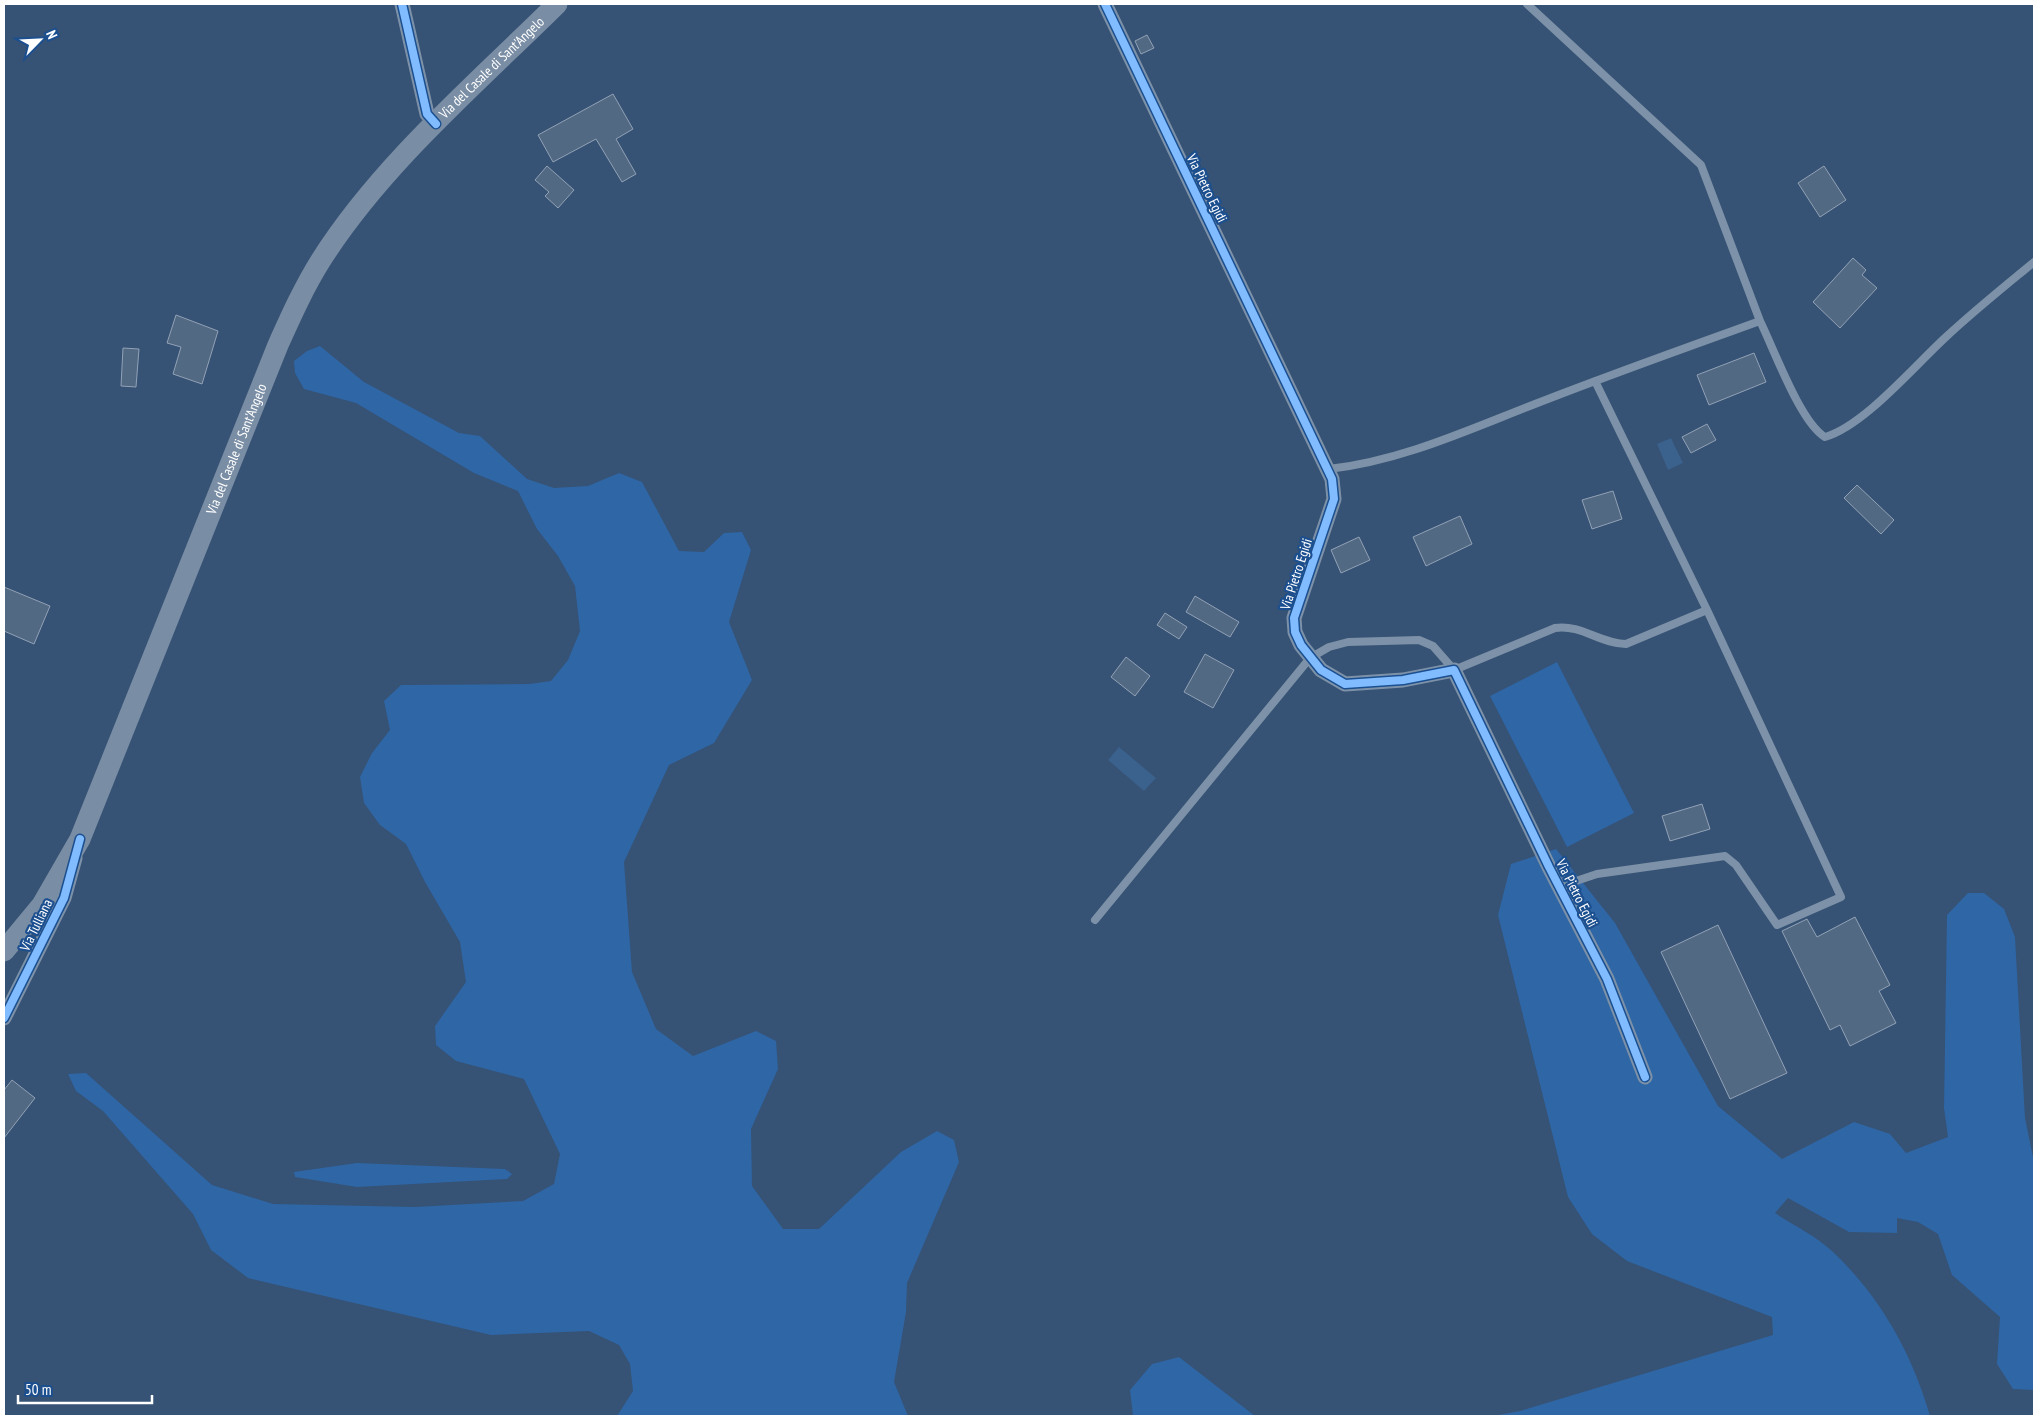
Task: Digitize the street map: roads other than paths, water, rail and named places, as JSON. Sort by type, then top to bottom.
[{"type":"main road","name":"Via del Casale di Sant'Angelo","points":[[4,951],[42,904],[80,839],[296,305],[320,261],[360,205],[436,124],[557,4]]},
{"type":"street","points":[[402,4],[427,114],[436,124]]},
{"type":"street","name":"Via Pietro Egidi","points":[[1105,4],[1328,469],[1334,487],[1334,499],[1294,618],[1297,639],[1310,658],[1328,675],[1345,684],[1403,680],[1454,670],[1554,876],[1607,979],[1645,1077]]},
{"type":"street","name":"Via Tulliana","points":[[4,1018],[64,898],[80,839]]},
{"type":"lane","points":[[1527,4],[1701,165],[1760,321],[1802,409],[1816,432],[1825,438],[1856,423],[1948,336],[2034,262]]},
{"type":"lane","points":[[1328,469],[1362,466],[1415,450],[1595,380],[1760,321]]},
{"type":"lane","points":[[1554,876],[1573,882],[1597,874],[1725,856],[1736,865],[1777,925],[1841,897],[1707,610],[1595,380]]},
{"type":"lane","points":[[1095,920],[1310,658],[1329,646],[1348,642],[1419,640],[1433,646],[1454,670],[1554,628],[1566,626],[1613,644],[1626,644],[1707,610]]}]
